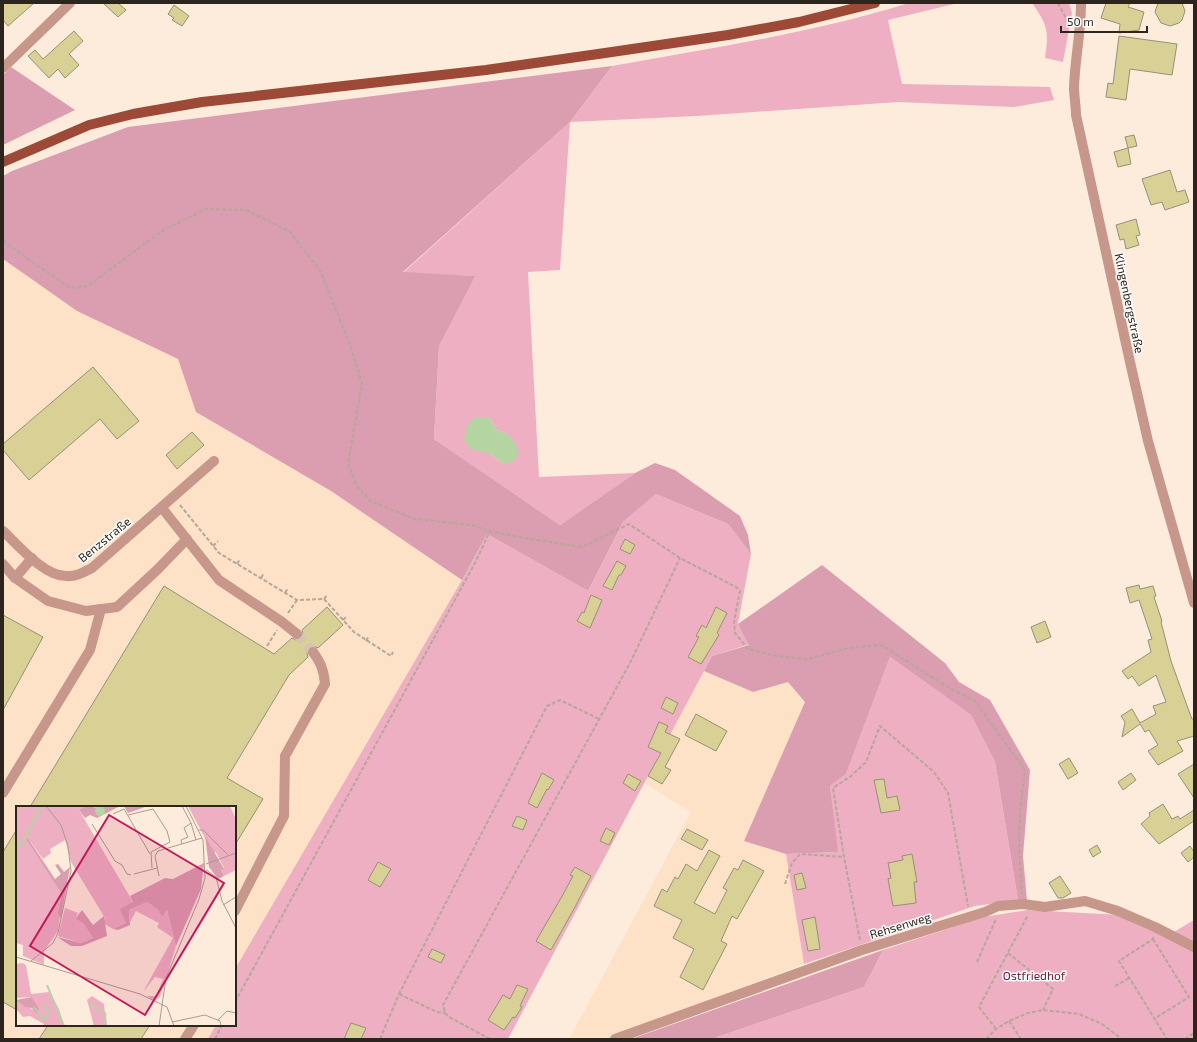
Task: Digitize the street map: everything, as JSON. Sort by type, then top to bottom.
[{"type":"main road","points":[[3,162],[88,125],[132,114],[202,102],[486,70],[728,35],[799,22],[875,3]]},
{"type":"street","points":[[3,68],[70,3]]},
{"type":"street","name":"Klingenbergstraße","points":[[1081,3],[1081,21],[1074,87],[1076,115],[1148,441],[1194,603]]},
{"type":"street","name":"Benzstraße","points":[[3,532],[49,572],[65,577],[79,575],[92,568],[214,461]]},
{"type":"street","points":[[162,508],[219,580],[282,622],[297,634]]},
{"type":"street","points":[[3,564],[15,578],[48,602],[86,611],[117,607],[157,570],[187,539]]},
{"type":"street","points":[[15,578],[32,558]]},
{"type":"street","points":[[3,793],[90,650],[101,609]]},
{"type":"street","points":[[236,909],[284,816],[285,756],[325,684],[324,672],[320,661],[314,652]]},
{"type":"street","name":"Rehsenweg","points":[[615,1039],[862,950],[986,912],[998,906],[1023,904],[1045,907],[1085,901],[1118,911],[1155,927],[1194,947]]},
{"type":"street","points":[[185,1039],[193,1026]]},
{"type":"path","points":[[3,240],[70,288],[88,286],[162,231],[206,209],[246,210],[289,231],[320,270],[350,345],[362,383],[348,464],[358,486],[370,501],[415,519],[472,525],[490,531],[518,537],[582,547],[629,524],[680,558],[736,586],[740,591],[734,622],[735,633],[748,649],[776,656],[808,659],[849,648],[881,645],[948,687],[974,701],[1025,770],[1020,812],[1019,849],[1023,904]]},
{"type":"path","points":[[174,497],[219,553],[297,600],[324,599]]},
{"type":"path","points":[[236,1000],[475,563],[490,531]]},
{"type":"path","points":[[213,546],[218,541]]},
{"type":"path","points":[[490,1039],[449,1017],[445,1013],[443,1006],[631,661],[680,558]]},
{"type":"path","points":[[237,564],[240,559]]},
{"type":"path","points":[[261,578],[264,573]]},
{"type":"path","points":[[285,593],[288,588]]},
{"type":"path","points":[[324,599],[326,595]]},
{"type":"path","points":[[324,599],[354,632],[391,656],[393,652]]},
{"type":"path","points":[[282,622],[297,600]]},
{"type":"path","points":[[342,620],[346,617]]},
{"type":"path","points":[[267,646],[274,634]]},
{"type":"path","points":[[366,641],[369,636]]},
{"type":"path","points":[[380,1039],[399,994],[547,706],[560,700],[599,719]]},
{"type":"path","points":[[862,950],[844,857],[833,788],[851,776],[866,762],[880,726],[934,772],[948,793],[970,917]]},
{"type":"path","points":[[785,884],[792,863],[800,854],[844,857]]},
{"type":"path","points":[[977,962],[995,921],[998,906]]},
{"type":"path","points":[[996,1029],[978,1007],[1029,913]]},
{"type":"path","points":[[1154,1019],[1190,997],[1153,939],[1151,934],[1155,927]]},
{"type":"path","points":[[1153,939],[1119,961],[1167,1039]]},
{"type":"path","points":[[1008,953],[1053,989],[1044,1010]]},
{"type":"path","points":[[1115,986],[1129,978]]},
{"type":"path","points":[[399,994],[437,1012],[445,1013]]},
{"type":"path","points":[[986,1039],[996,1029],[1009,1021],[1028,1013],[1044,1010],[1079,1014],[1102,1024],[1122,1039]]},
{"type":"path","points":[[1009,1021],[1021,1039]]},
{"type":"path","points":[[215,1039],[222,1026]]},
{"type":"path","points":[[1185,1039],[1194,1033]]},
{"type":"shaded area","points":[[612,66],[570,122],[403,272],[475,276],[439,346],[434,439],[560,525],[635,473],[655,463],[675,470],[740,516],[748,535],[751,554],[728,524],[656,494],[623,522],[588,591],[487,534],[462,580],[331,491],[196,412],[178,359],[77,311],[3,259],[3,176],[12,171],[128,127]]},
{"type":"shaded area","points":[[11,67],[75,110],[3,145],[3,75]]},
{"type":"shaded area","points":[[3,259],[77,311],[178,359],[196,412],[331,491],[462,580],[236,967],[236,806],[16,806],[16,1026],[215,1026],[208,1039],[3,1039]]},
{"type":"shaded area","points":[[475,417],[489,418],[497,430],[508,434],[518,448],[516,460],[504,464],[490,454],[471,449],[464,440],[467,426]]},
{"type":"shaded area","points":[[822,565],[945,663],[959,682],[990,700],[1030,770],[1023,856],[1027,901],[1018,900],[995,762],[971,715],[890,657],[846,774],[830,786],[838,852],[786,854],[744,841],[805,702],[788,682],[753,692],[704,671],[712,656],[749,645],[738,624]]},
{"type":"shaded area","points":[[704,671],[753,692],[788,682],[805,702],[744,841],[786,854],[804,964],[608,1039],[569,1039],[691,812],[644,783]]},
{"type":"shaded area","points":[[883,950],[864,987],[717,1037],[716,1039],[631,1039]]},
{"type":"green space","points":[[909,3],[958,3],[888,20],[902,84],[1050,87],[1054,100],[1014,107],[898,102],[697,116],[570,122],[612,66],[799,31],[872,14]]},
{"type":"green space","points":[[1032,3],[1069,3],[1072,13],[1063,62],[1045,58],[1047,41],[1046,29]]},
{"type":"green space","points":[[570,122],[560,270],[528,272],[539,477],[635,473],[560,525],[434,439],[439,346],[474,276],[403,273]],"holes":[[[489,418],[497,430],[508,434],[504,464],[490,454]]]},
{"type":"green space","points":[[656,494],[728,524],[751,554],[738,624],[750,644],[712,656],[508,1039],[208,1039],[215,1026],[236,1026],[236,967],[462,580],[487,534],[588,591],[623,522]]},
{"type":"green space","points":[[890,657],[971,715],[995,762],[1018,900],[975,906],[804,964],[786,854],[837,852],[830,786],[846,774]]},
{"type":"green space","name":"Ostfriedhof","points":[[1028,910],[1140,916],[1174,932],[1194,920],[1194,1039],[716,1039],[717,1037],[864,987],[883,950],[984,917]]},
{"type":"building","points":[[3,3],[34,3],[8,26],[3,20]]},
{"type":"building","points":[[103,3],[118,3],[126,10],[118,17]]},
{"type":"building","points":[[1106,3],[1130,3],[1128,7],[1144,12],[1139,30],[1119,33],[1120,24],[1101,18]]},
{"type":"building","points":[[1158,3],[1182,3],[1185,11],[1182,20],[1179,23],[1170,26],[1161,23],[1155,12]]},
{"type":"building","points":[[174,5],[189,16],[182,26],[172,20],[174,18],[168,14]]},
{"type":"building","points":[[74,31],[83,41],[69,54],[79,65],[65,78],[58,69],[49,78],[28,56],[35,50],[43,59]]},
{"type":"building","points":[[1119,36],[1177,44],[1172,75],[1130,69],[1126,100],[1106,97],[1108,83],[1113,84]]},
{"type":"building","points":[[1134,135],[1137,146],[1128,148],[1125,137]]},
{"type":"building","points":[[1128,148],[1131,164],[1118,167],[1114,152]]},
{"type":"building","points":[[1170,170],[1177,192],[1185,190],[1189,202],[1165,210],[1162,202],[1151,205],[1142,179]]},
{"type":"building","points":[[1136,219],[1140,235],[1136,236],[1139,245],[1126,249],[1124,239],[1120,240],[1116,225]]},
{"type":"building","points":[[93,367],[139,421],[117,439],[100,419],[29,480],[3,450],[3,444]]},
{"type":"building","points":[[192,432],[204,445],[177,469],[166,455]]},
{"type":"building","points":[[625,539],[635,545],[630,554],[620,549]]},
{"type":"building","points":[[617,561],[626,566],[621,575],[619,575],[612,590],[603,586]]},
{"type":"building","points":[[1139,585],[1140,589],[1153,586],[1156,596],[1154,597],[1162,621],[1171,661],[1190,714],[1192,719],[1194,719],[1194,736],[1177,741],[1183,751],[1158,765],[1148,751],[1158,745],[1149,730],[1145,732],[1140,724],[1122,737],[1125,722],[1121,716],[1132,709],[1140,723],[1156,714],[1153,706],[1166,702],[1156,675],[1139,686],[1132,676],[1128,679],[1122,671],[1151,652],[1148,640],[1152,639],[1139,600],[1130,603],[1126,588]]},
{"type":"building","points":[[164,586],[274,654],[292,638],[296,640],[302,638],[302,630],[327,607],[343,625],[318,648],[313,646],[307,649],[308,657],[289,675],[227,778],[263,799],[236,843],[236,806],[31,806]]},
{"type":"building","points":[[591,595],[602,600],[590,628],[577,621],[582,612],[584,613]]},
{"type":"building","points":[[716,607],[727,613],[717,633],[719,635],[701,664],[688,657],[699,637],[696,636],[702,625],[706,628]]},
{"type":"building","points":[[3,615],[43,637],[3,710]]},
{"type":"building","points":[[1045,621],[1051,637],[1037,643],[1031,627]]},
{"type":"building","points":[[666,697],[678,703],[673,714],[661,708]]},
{"type":"building","points":[[696,714],[727,731],[716,751],[685,735]]},
{"type":"building","points":[[659,722],[668,726],[665,732],[680,739],[665,767],[671,770],[662,784],[648,776],[661,753],[648,747]]},
{"type":"building","points":[[1069,758],[1078,773],[1068,779],[1059,764]]},
{"type":"building","points":[[1194,764],[1194,798],[1178,774]]},
{"type":"building","points":[[542,773],[554,780],[548,790],[547,789],[537,808],[528,803]]},
{"type":"building","points":[[1131,773],[1136,780],[1123,790],[1118,782]]},
{"type":"building","points":[[628,774],[641,781],[635,791],[623,783]]},
{"type":"building","points":[[884,779],[887,798],[897,796],[900,810],[881,813],[874,780]]},
{"type":"building","points":[[1163,804],[1172,819],[1178,816],[1180,819],[1194,810],[1194,821],[1159,844],[1141,824],[1150,816],[1149,813]]},
{"type":"building","points":[[517,816],[527,820],[523,830],[512,826]]},
{"type":"building","points":[[606,828],[615,833],[609,845],[600,841]]},
{"type":"building","points":[[687,829],[708,840],[702,850],[681,839]]},
{"type":"building","points":[[16,831],[16,1009],[3,1002],[3,852]]},
{"type":"building","points":[[1097,845],[1101,852],[1093,857],[1089,850]]},
{"type":"building","points":[[1190,846],[1194,852],[1194,857],[1188,862],[1181,853]]},
{"type":"building","points":[[709,850],[720,856],[694,903],[715,914],[727,890],[723,888],[734,868],[738,870],[743,860],[764,871],[737,919],[732,916],[721,941],[727,944],[703,990],[680,977],[694,949],[673,938],[682,920],[654,906],[662,889],[667,892],[675,877],[678,879],[686,864],[697,871]]},
{"type":"building","points":[[912,854],[917,882],[914,882],[916,903],[893,906],[888,879],[891,878],[888,863],[903,860],[902,856]]},
{"type":"building","points":[[378,862],[391,869],[380,887],[368,880]]},
{"type":"building","points":[[575,867],[591,876],[551,950],[536,941],[573,876],[570,875]]},
{"type":"building","points":[[802,873],[806,888],[797,890],[794,875]]},
{"type":"building","points":[[1060,876],[1071,893],[1063,898],[1058,898],[1049,883]]},
{"type":"building","points":[[815,917],[820,949],[808,951],[802,920]]},
{"type":"building","points":[[432,949],[445,955],[441,963],[428,957]]},
{"type":"building","points":[[517,985],[528,989],[520,1006],[522,1007],[515,1018],[513,1017],[504,1030],[488,1020],[503,995],[510,999]]},
{"type":"building","points":[[351,1023],[366,1028],[361,1039],[344,1039]]},
{"type":"building","points":[[47,1026],[149,1026],[141,1039],[39,1039]]},
{"type":"tunnel","points":[[297,634],[313,652]]}]
